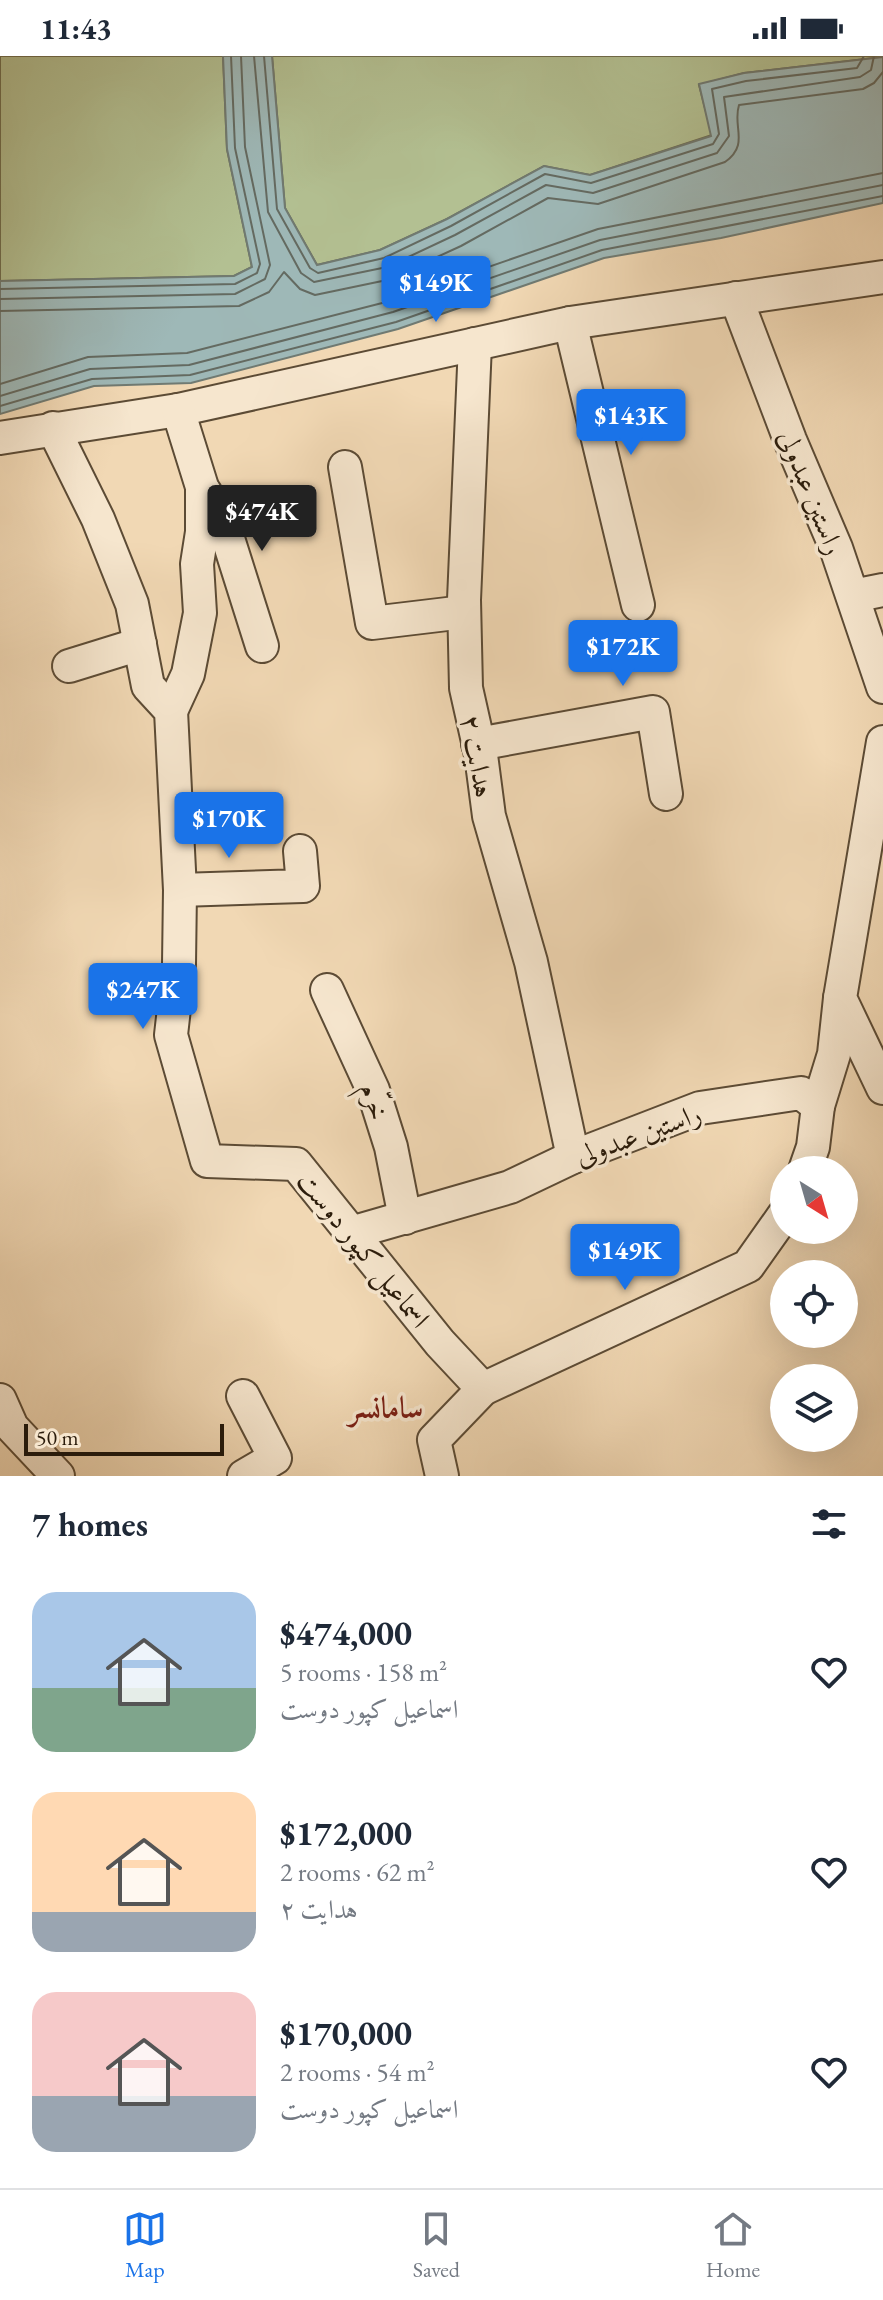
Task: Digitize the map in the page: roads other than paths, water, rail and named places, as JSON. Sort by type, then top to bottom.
[{"type":"street","points":[[0,438],[178,410],[570,323],[883,277]]},
{"type":"street","name":"راستین عبدولی","points":[[736,298],[868,593],[883,687]]},
{"type":"street","points":[[570,323],[638,605]]},
{"type":"street","name":"هدایت ۲","points":[[475,344],[464,612],[466,688],[489,816],[531,962],[573,1157]]},
{"type":"street","points":[[178,410],[202,487],[225,529],[262,646]]},
{"type":"street","points":[[53,428],[98,519],[132,604],[148,686],[171,711],[188,674],[200,613],[197,564],[202,532],[202,487]]},
{"type":"street","points":[[345,467],[372,623],[464,612]]},
{"type":"street","points":[[69,666],[140,644]]},
{"type":"street","name":"اسماعیل کپور دوست","points":[[171,711],[180,890],[179,964],[171,1035],[207,1161],[296,1164],[354,1232],[440,1343],[483,1389]]},
{"type":"street","points":[[478,744],[653,712],[666,794]]},
{"type":"street","points":[[810,1156],[818,1106],[834,1054],[840,998],[883,742]]},
{"type":"street","points":[[180,890],[303,886],[300,851]]},
{"type":"street","name":"خرّم","points":[[327,990],[373,1090],[391,1147],[405,1218]]},
{"type":"street","points":[[840,998],[883,1088]]},
{"type":"street","name":"راستین عبدولی","points":[[354,1232],[510,1187],[573,1157],[700,1108],[801,1093],[818,1106]]},
{"type":"street","points":[[442,1476],[434,1440],[483,1389],[748,1266],[770,1235]]},
{"type":"street","points":[[243,1396],[275,1458],[244,1476]]},
{"type":"street","points":[[0,1400],[12,1427],[58,1476]]},
{"type":"water","points":[[223,56],[272,56],[285,208],[317,265],[380,250],[447,219],[544,166],[590,175],[711,136],[699,84],[744,73],[883,57],[883,203],[721,238],[604,258],[398,329],[191,383],[94,386],[0,414],[0,281],[234,276],[252,267],[227,149]]},
{"type":"district","name":"سامانسر","points":[[386,1408]]}]
